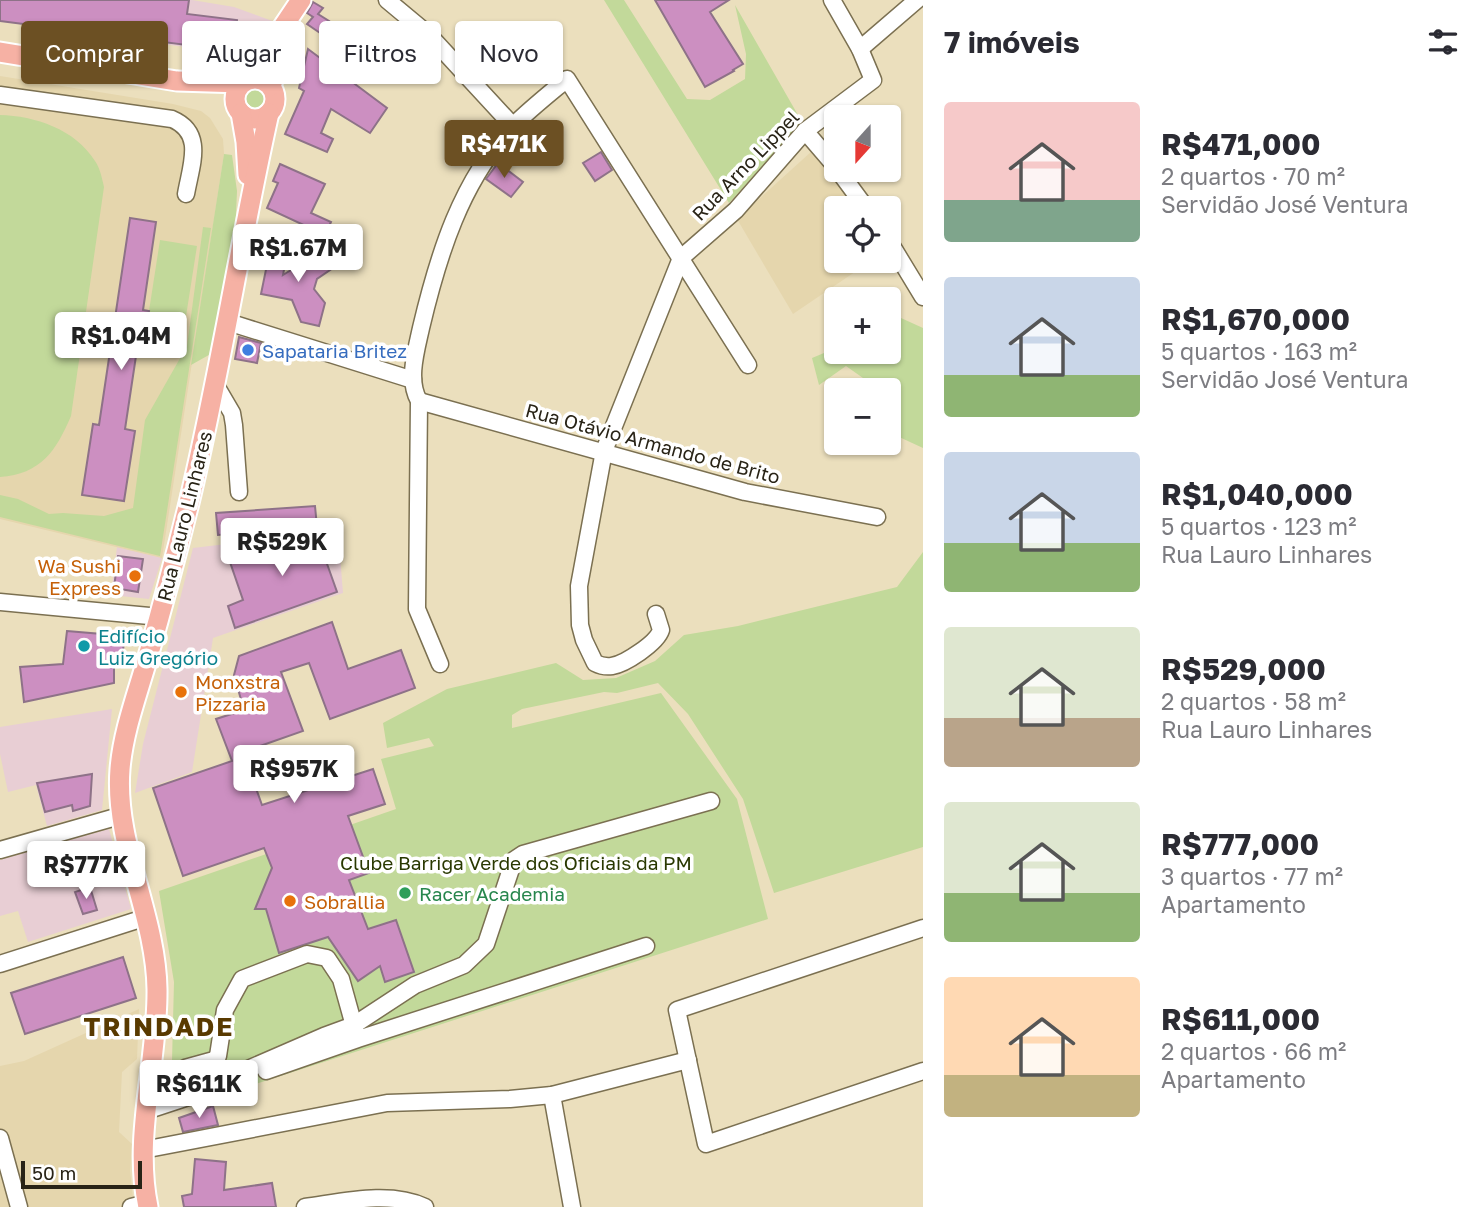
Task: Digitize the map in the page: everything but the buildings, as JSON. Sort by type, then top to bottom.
[{"type":"main road","points":[[287,21],[299,3]]},
{"type":"main road","points":[[271,86],[299,3]]},
{"type":"main road","points":[[0,52],[182,81]]},
{"type":"main road","points":[[177,81],[239,110],[252,119],[269,113],[274,104],[275,95],[268,84]]},
{"type":"main road","points":[[239,110],[236,90],[243,84]]},
{"type":"main road","name":"Rua Lauro Linhares","points":[[239,110],[246,142],[250,197]]},
{"type":"main road","name":"Rua Lauro Linhares","points":[[142,1206],[143,1150],[157,994],[155,955],[123,815],[120,770],[124,744],[160,617],[200,456],[269,113]]},
{"type":"street","points":[[387,0],[429,35],[513,126]]},
{"type":"street","points":[[832,0],[860,49],[917,0]]},
{"type":"street","name":"Rua Arno Lippel","points":[[656,614],[661,630],[656,641],[618,664],[609,667],[595,663],[580,625],[579,586],[604,451],[681,258],[736,209],[805,131],[873,80],[860,49]]},
{"type":"street","points":[[440,663],[417,609],[419,401],[413,391],[413,380],[428,300],[449,233],[475,176],[513,126],[567,79],[748,365]]},
{"type":"street","points":[[0,95],[172,119],[184,124],[192,135],[194,151],[186,194]]},
{"type":"street","points":[[805,131],[824,153]]},
{"type":"street","points":[[901,261],[923,297]]},
{"type":"street","points":[[228,323],[413,380]]},
{"type":"street","points":[[215,384],[232,413],[239,492]]},
{"type":"street","name":"Rua Otávio Armando de Brito","points":[[419,401],[745,492],[877,517]]},
{"type":"street","points":[[0,602],[160,617]]},
{"type":"street","points":[[216,1083],[324,1036],[356,1032],[415,985],[464,965],[486,944],[513,860],[523,854],[711,801]]},
{"type":"street","points":[[0,850],[123,815]]},
{"type":"street","points":[[0,964],[147,917]]},
{"type":"street","points":[[923,928],[677,1010],[706,1144],[923,1071]]},
{"type":"street","points":[[146,1111],[356,1032],[646,946]]},
{"type":"street","points":[[185,1068],[214,1060],[218,1056],[225,1010],[242,979],[307,954],[327,958],[341,979],[356,1032]]},
{"type":"street","points":[[143,1150],[387,1103],[552,1095],[688,1060]]},
{"type":"street","points":[[552,1095],[572,1207]]},
{"type":"street","points":[[0,1138],[19,1207]]},
{"type":"street","points":[[305,1207],[385,1198],[417,1203],[425,1207]]},
{"type":"shaded area","points":[[62,0],[192,0],[234,7],[272,21],[182,21],[182,47],[168,45],[168,21],[59,21]]},
{"type":"shaded area","points":[[0,76],[21,79],[21,84],[49,84],[201,111],[210,118],[223,139],[224,154],[162,558],[0,519]]},
{"type":"shaded area","points":[[812,151],[824,166],[824,182],[837,182],[848,196],[824,196],[824,273],[853,273],[833,287],[824,287],[824,293],[793,314],[737,219]]},
{"type":"shaded area","points":[[338,531],[343,593],[213,638],[192,772],[135,793],[143,744],[193,548]]},
{"type":"shaded area","name":"Wa Sushi Express","points":[[117,547],[162,558],[149,599],[111,595]]},
{"type":"shaded area","points":[[112,709],[102,810],[47,826],[36,785],[8,792],[0,754],[0,727]]},
{"type":"shaded area","points":[[109,829],[131,909],[28,942],[18,911],[0,916],[0,860]]},
{"type":"shaded area","points":[[139,1009],[137,1059],[122,1072],[119,1132],[132,1144],[130,1171],[134,1207],[0,1207],[0,1066],[24,1061]]},
{"type":"green space","points":[[604,0],[624,0],[687,99],[710,100],[745,79],[746,54],[735,5],[802,122],[729,203]]},
{"type":"green space","points":[[255,86],[264,90],[268,99],[264,108],[255,112],[246,108],[242,99],[246,90]]},
{"type":"green space","points":[[0,115],[27,118],[53,126],[77,140],[95,161],[104,187],[71,416],[53,450],[37,466],[0,477]]},
{"type":"green space","points":[[224,154],[232,155],[237,191],[235,237],[216,351],[191,365]]},
{"type":"green space","points":[[203,227],[211,228],[160,556],[0,517],[0,495],[18,499],[49,514],[104,516],[133,508],[145,420],[187,346]]},
{"type":"green space","points":[[160,240],[197,246],[184,329],[147,324]]},
{"type":"green space","points":[[901,318],[923,328],[923,448],[901,438],[901,378],[863,378],[846,366],[829,378],[824,378],[819,385],[812,358],[824,353],[824,364],[901,364]]},
{"type":"green space","name":"Clube Barriga Verde dos Oficiais da PM","points":[[923,552],[923,847],[774,893],[743,799],[688,714],[658,683],[617,693],[604,692],[522,709],[512,715],[512,728],[661,693],[737,799],[768,919],[212,1098],[196,1058],[172,1061],[174,982],[159,891],[396,809],[381,759],[434,746],[429,738],[387,748],[383,723],[447,689],[556,663],[583,680],[616,678],[655,661],[684,635],[738,626],[897,587]]},
{"type":"place","name":"Sapataria Britez","points":[[248,350]]},
{"type":"place","name":"Wa Sushi Express","points":[[135,576]]},
{"type":"place","name":"Edifício Luiz Gregório","points":[[84,646]]},
{"type":"place","name":"Monxstra Pizzaria","points":[[181,692]]},
{"type":"place","name":"Racer Academia","points":[[405,893]]},
{"type":"place","name":"Sobrallia","points":[[290,901]]},
{"type":"district","name":"TRINDADE","points":[[159,1026]]}]
